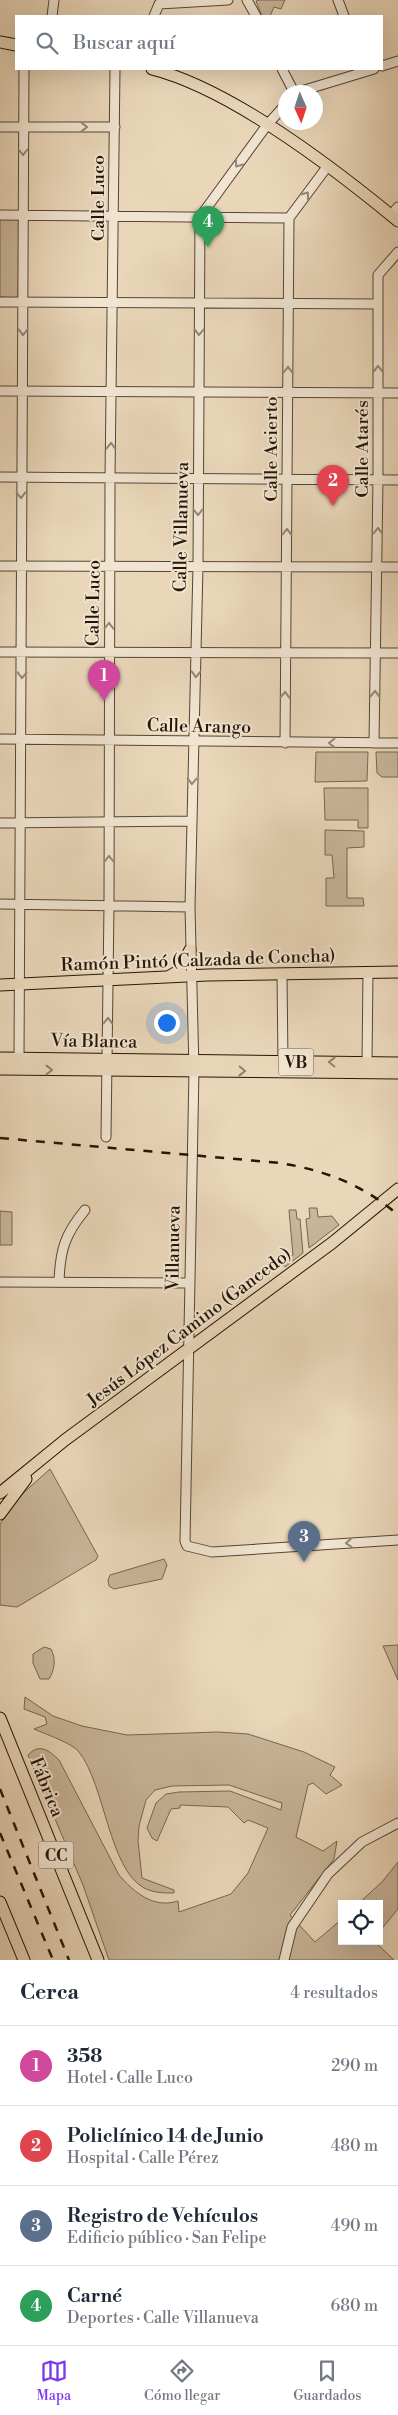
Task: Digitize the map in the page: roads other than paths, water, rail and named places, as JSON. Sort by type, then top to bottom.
[{"type":"main road","points":[[0,42],[15,44]]},
{"type":"main road","points":[[155,70],[215,94],[267,125],[396,214]]},
{"type":"main road","points":[[162,978],[180,970],[190,950]]},
{"type":"main road","name":"Ramón Pintó (Calzada de Concha)","points":[[0,985],[191,976],[398,972]]},
{"type":"main road","name":"Vía Blanca","points":[[0,1058],[107,1064],[194,1065],[398,1073]]},
{"type":"main road","name":"Vía Blanca","points":[[194,1065],[283,1062],[398,1063]]},
{"type":"main road","name":"Vía Blanca","points":[[0,1069],[107,1064]]},
{"type":"main road","name":"Jesús López Camino (Gancedo)","points":[[0,1493],[58,1446],[332,1243],[398,1190]]},
{"type":"main road","points":[[0,1514],[16,1490],[58,1446]]},
{"type":"main road","points":[[0,1708],[8,1739]]},
{"type":"main road","name":"Fábrica","points":[[0,1718],[98,1960]]},
{"type":"main road","name":"Fábrica","points":[[0,1723],[8,1739]]},
{"type":"main road","points":[[0,1902],[24,1960]]},
{"type":"street","points":[[52,15],[54,0]]},
{"type":"street","points":[[154,15],[158,2],[228,0]]},
{"type":"street","points":[[247,0],[255,15]]},
{"type":"street","points":[[338,0],[344,15]]},
{"type":"street","points":[[383,66],[398,61]]},
{"type":"street","points":[[19,1058],[21,984],[19,904],[22,823],[23,652],[21,477],[24,70]]},
{"type":"street","name":"Calle Luco","points":[[106,1137],[109,906],[110,478],[114,302],[115,70]]},
{"type":"street","points":[[283,70],[292,85]]},
{"type":"street","points":[[318,85],[364,70]]},
{"type":"street","points":[[200,217],[267,125],[278,113]]},
{"type":"street","points":[[0,126],[115,127]]},
{"type":"street","points":[[0,215],[289,218],[327,167]]},
{"type":"street","name":"Calle Villanueva","points":[[190,950],[191,821],[198,566],[200,217]]},
{"type":"street","name":"Calle Acierto","points":[[285,743],[289,218]]},
{"type":"street","name":"Calle Atarés","points":[[374,743],[378,480],[378,275],[398,252]]},
{"type":"street","points":[[0,302],[200,301],[378,304]]},
{"type":"street","points":[[0,392],[398,393]]},
{"type":"street","points":[[0,477],[398,480]]},
{"type":"street","points":[[0,566],[398,567]]},
{"type":"street","points":[[0,652],[196,654],[398,653]]},
{"type":"street","name":"Calle Arango","points":[[0,739],[398,743]]},
{"type":"street","points":[[0,823],[191,821]]},
{"type":"street","points":[[0,904],[190,907]]},
{"type":"street","name":"Villanueva","points":[[190,950],[194,1065],[185,1534],[187,1546],[212,1552],[398,1540]]},
{"type":"street","points":[[367,1062],[368,972]]},
{"type":"street","points":[[282,974],[283,1062]]},
{"type":"street","points":[[386,1200],[398,1199]]},
{"type":"street","points":[[59,1282],[62,1246],[72,1226],[85,1210]]},
{"type":"street","points":[[0,1282],[189,1283]]},
{"type":"street","points":[[284,1960],[292,1927],[328,1874],[362,1842],[398,1823]]},
{"type":"railway","points":[[0,1138],[296,1166],[343,1180],[371,1195],[398,1215]]},
{"type":"railway","points":[[0,1789],[69,1960]]},
{"type":"railway","points":[[0,1833],[53,1960]]},
{"type":"place","name":"Carné","points":[[208,247]]},
{"type":"place","name":"Policlínico 14 de Junio","points":[[333,506]]},
{"type":"place","name":"358","points":[[104,701]]},
{"type":"place","name":"Registro de Vehículos","points":[[304,1562]]}]
